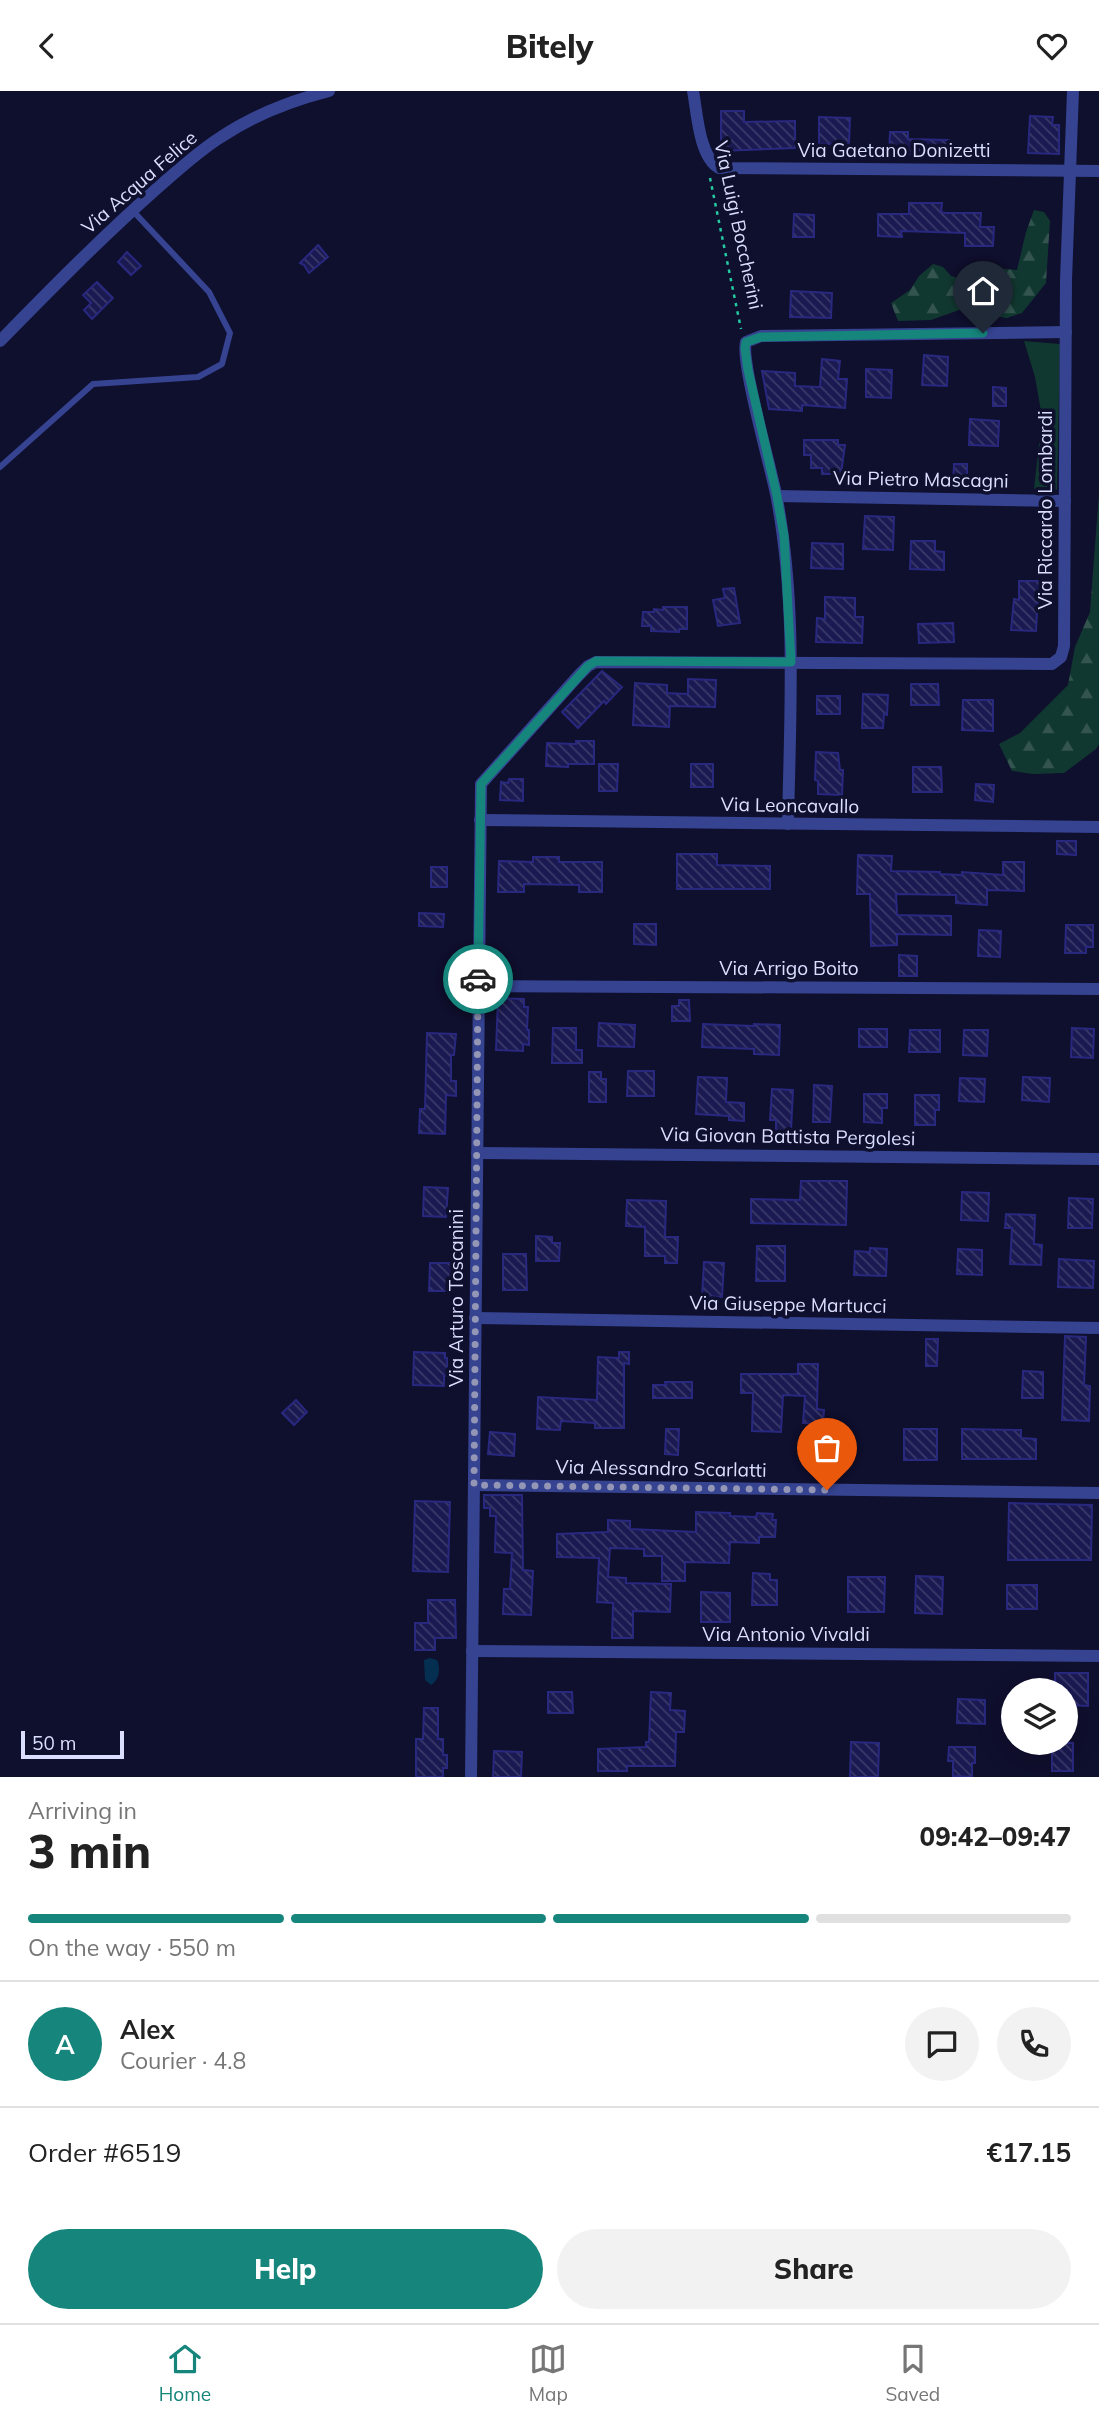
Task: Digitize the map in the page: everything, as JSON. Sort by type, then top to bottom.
[{"type":"street","name":"Via Acqua Felice","points":[[0,341],[133,210],[220,137],[293,101],[329,91]]},
{"type":"street","name":"Via Luigi Boccherini","points":[[692,91],[703,143]]},
{"type":"street","name":"Via Riccardo Lombardi","points":[[791,662],[1052,664],[1061,657],[1064,646],[1066,332],[1073,91]]},
{"type":"street","name":"Via Gaetano Donizetti","points":[[703,143],[713,164],[727,169],[1099,171]]},
{"type":"street","points":[[788,824],[791,662],[787,570],[777,496],[745,348],[748,340],[761,337],[1066,332]]},
{"type":"street","name":"Via Pietro Mascagni","points":[[777,496],[1065,501]]},
{"type":"street","name":"Via Arturo Toscanini","points":[[471,1777],[480,791],[484,780],[591,663],[791,662]]},
{"type":"street","name":"Via Leoncavallo","points":[[480,820],[1099,827]]},
{"type":"street","name":"Via Arrigo Boito","points":[[478,986],[1099,989]]},
{"type":"street","name":"Via Giovan Battista Pergolesi","points":[[477,1153],[1099,1159]]},
{"type":"street","name":"Via Giuseppe Martucci","points":[[475,1318],[1099,1328]]},
{"type":"street","name":"Via Alessandro Scarlatti","points":[[474,1485],[1099,1493]]},
{"type":"street","name":"Via Antonio Vivaldi","points":[[472,1651],[1099,1656]]},
{"type":"lane","points":[[0,467],[93,384],[198,377],[222,364],[230,333],[209,292],[133,210]]},
{"type":"path","name":"Via Luigi Boccherini","points":[[708,171],[745,348]]},
{"type":"green space","points":[[1034,210],[1044,212],[1050,221],[1046,283],[1022,313],[1007,318],[959,310],[931,320],[898,321],[891,303],[910,290],[919,276],[933,264],[943,267],[951,276],[969,281],[994,268],[1017,270]]},
{"type":"green space","points":[[1024,341],[1060,344],[1057,490],[1034,489],[1042,417],[1035,377]]},
{"type":"green space","points":[[1099,493],[1099,744],[1064,773],[1033,774],[1012,771],[999,744],[1020,733],[1068,685],[1075,647],[1090,612]]},
{"type":"water","points":[[424,1660],[437,1660],[439,1667],[437,1677],[431,1685],[425,1680]]},
{"type":"building","points":[[721,111],[744,111],[744,122],[795,121],[795,148],[721,151]]},
{"type":"building","points":[[1030,116],[1053,117],[1052,125],[1059,125],[1059,154],[1028,153]]},
{"type":"building","points":[[819,117],[850,118],[849,144],[819,144]]},
{"type":"building","points":[[890,132],[908,132],[908,139],[949,140],[948,155],[889,154]]},
{"type":"building","points":[[909,203],[942,203],[941,212],[945,213],[981,213],[980,227],[994,227],[993,246],[965,246],[965,233],[901,231],[902,237],[878,236],[878,214],[909,214]]},
{"type":"building","points":[[794,214],[814,215],[814,237],[793,237]]},
{"type":"building","points":[[318,245],[328,257],[309,273],[300,263]]},
{"type":"building","points":[[127,252],[141,266],[131,275],[118,262]]},
{"type":"building","points":[[97,282],[113,298],[92,319],[84,310],[91,303],[83,295]]},
{"type":"building","points":[[791,291],[832,293],[831,318],[790,317]]},
{"type":"building","points":[[924,355],[948,357],[947,386],[922,385]]},
{"type":"building","points":[[822,359],[840,361],[838,379],[847,379],[845,408],[802,405],[802,411],[769,409],[762,371],[795,373],[795,386],[820,387]]},
{"type":"building","points":[[866,369],[892,370],[891,398],[866,397]]},
{"type":"building","points":[[993,387],[1006,388],[1006,406],[993,406]]},
{"type":"building","points":[[970,419],[999,421],[998,446],[969,445]]},
{"type":"building","points":[[804,440],[838,440],[838,445],[845,445],[841,474],[822,474],[822,468],[811,468],[811,455],[804,455]]},
{"type":"building","points":[[954,464],[967,464],[967,485],[953,484]]},
{"type":"building","points":[[865,516],[894,517],[893,550],[863,549]]},
{"type":"building","points":[[911,541],[935,541],[935,551],[944,552],[944,570],[910,569]]},
{"type":"building","points":[[812,543],[843,544],[843,569],[811,568]]},
{"type":"building","points":[[1019,581],[1047,581],[1047,595],[1038,595],[1036,631],[1011,630],[1014,599],[1019,600]]},
{"type":"building","points":[[734,588],[740,623],[718,626],[713,600],[725,598],[723,589]]},
{"type":"building","points":[[825,597],[855,598],[855,617],[863,617],[862,643],[816,642],[817,618],[825,619]]},
{"type":"building","points":[[663,607],[687,607],[687,629],[679,629],[679,632],[651,631],[651,626],[642,626],[643,612],[663,610]]},
{"type":"building","points":[[953,623],[954,642],[919,643],[918,624]]},
{"type":"building","points":[[602,671],[622,687],[578,728],[562,712]]},
{"type":"building","points":[[688,679],[716,680],[715,707],[670,706],[669,727],[633,725],[635,683],[667,685],[667,693],[688,694]]},
{"type":"building","points":[[911,684],[938,684],[939,705],[911,705]]},
{"type":"building","points":[[863,694],[888,695],[883,728],[862,728]]},
{"type":"building","points":[[817,696],[840,696],[840,714],[817,714]]},
{"type":"building","points":[[963,700],[993,700],[993,731],[962,730]]},
{"type":"building","points":[[576,741],[594,741],[594,764],[546,766],[547,743],[576,744]]},
{"type":"building","points":[[816,752],[838,753],[840,770],[843,770],[842,795],[818,794],[818,781],[815,780]]},
{"type":"building","points":[[599,764],[618,764],[617,791],[599,791]]},
{"type":"building","points":[[691,764],[713,764],[713,787],[691,787]]},
{"type":"building","points":[[913,767],[941,767],[942,792],[913,792]]},
{"type":"building","points":[[509,779],[523,779],[523,801],[500,800],[501,782],[508,783]]},
{"type":"building","points":[[976,784],[994,785],[993,802],[975,800]]},
{"type":"building","points":[[1057,841],[1076,841],[1076,855],[1057,854]]},
{"type":"building","points":[[677,854],[717,854],[717,865],[770,866],[770,889],[677,889]]},
{"type":"building","points":[[858,855],[892,856],[891,871],[962,875],[962,872],[1003,875],[1003,862],[1024,862],[1024,891],[987,890],[987,905],[956,903],[956,895],[896,894],[897,915],[951,916],[951,935],[897,934],[897,945],[871,946],[870,894],[857,894]]},
{"type":"building","points":[[533,857],[559,857],[559,862],[602,862],[602,892],[579,892],[579,885],[524,884],[524,892],[498,892],[499,861],[533,862]]},
{"type":"building","points":[[431,867],[447,867],[447,887],[431,887]]},
{"type":"building","points":[[419,913],[444,914],[443,927],[419,926]]},
{"type":"building","points":[[634,924],[656,924],[656,945],[634,944]]},
{"type":"building","points":[[1066,925],[1093,925],[1093,947],[1086,947],[1086,953],[1065,953]]},
{"type":"building","points":[[979,930],[1001,931],[1000,957],[978,956]]},
{"type":"building","points":[[899,955],[917,956],[917,976],[899,976]]},
{"type":"building","points":[[498,998],[524,999],[524,1007],[528,1007],[529,1045],[523,1044],[523,1051],[496,1050]]},
{"type":"building","points":[[679,1000],[689,1000],[690,1021],[672,1021],[672,1006],[679,1006]]},
{"type":"building","points":[[599,1023],[635,1025],[634,1047],[598,1046]]},
{"type":"building","points":[[703,1024],[780,1025],[779,1055],[754,1054],[754,1049],[702,1047]]},
{"type":"building","points":[[553,1028],[576,1028],[576,1050],[582,1050],[582,1063],[552,1063]]},
{"type":"building","points":[[1072,1028],[1094,1029],[1093,1058],[1071,1057]]},
{"type":"building","points":[[859,1029],[887,1029],[887,1047],[859,1047]]},
{"type":"building","points":[[910,1030],[940,1030],[940,1052],[909,1052]]},
{"type":"building","points":[[964,1030],[988,1030],[987,1056],[963,1055]]},
{"type":"building","points":[[427,1033],[456,1034],[454,1055],[451,1055],[451,1081],[456,1081],[456,1096],[446,1095],[445,1134],[419,1133],[420,1109],[425,1109]]},
{"type":"building","points":[[628,1071],[654,1071],[654,1096],[627,1096]]},
{"type":"building","points":[[589,1072],[601,1072],[601,1079],[606,1079],[606,1102],[589,1102]]},
{"type":"building","points":[[698,1077],[727,1078],[726,1102],[744,1103],[744,1121],[729,1120],[729,1116],[696,1114]]},
{"type":"building","points":[[1023,1077],[1050,1078],[1049,1102],[1022,1100]]},
{"type":"building","points":[[960,1078],[985,1079],[984,1102],[959,1101]]},
{"type":"building","points":[[814,1085],[832,1086],[830,1122],[813,1122]]},
{"type":"building","points":[[772,1089],[793,1090],[791,1131],[776,1131],[776,1120],[770,1120]]},
{"type":"building","points":[[864,1094],[887,1094],[887,1108],[882,1108],[882,1123],[864,1122]]},
{"type":"building","points":[[915,1095],[939,1095],[935,1125],[915,1125]]},
{"type":"building","points":[[801,1181],[847,1181],[846,1225],[751,1223],[751,1199],[800,1200]]},
{"type":"building","points":[[424,1187],[448,1188],[446,1217],[423,1216]]},
{"type":"building","points":[[962,1192],[989,1193],[988,1221],[961,1220]]},
{"type":"building","points":[[1069,1198],[1093,1199],[1092,1228],[1068,1228]]},
{"type":"building","points":[[627,1200],[666,1201],[665,1237],[678,1237],[677,1263],[665,1263],[665,1256],[645,1256],[645,1227],[626,1226]]},
{"type":"building","points":[[1006,1214],[1035,1215],[1034,1244],[1042,1245],[1041,1265],[1010,1264],[1012,1228],[1005,1228]]},
{"type":"building","points":[[536,1236],[552,1237],[552,1243],[560,1243],[559,1261],[536,1261]]},
{"type":"building","points":[[757,1246],[785,1246],[785,1281],[756,1281]]},
{"type":"building","points":[[870,1248],[887,1249],[886,1276],[854,1275],[855,1251],[870,1252]]},
{"type":"building","points":[[958,1249],[982,1250],[982,1275],[957,1274]]},
{"type":"building","points":[[503,1254],[526,1254],[527,1290],[503,1290]]},
{"type":"building","points":[[1059,1259],[1094,1261],[1093,1288],[1058,1287]]},
{"type":"building","points":[[704,1262],[724,1263],[722,1297],[702,1296]]},
{"type":"building","points":[[430,1263],[453,1263],[453,1287],[450,1286],[450,1291],[429,1291]]},
{"type":"building","points":[[1065,1336],[1086,1337],[1084,1385],[1090,1386],[1089,1421],[1062,1420]]},
{"type":"building","points":[[926,1339],[938,1339],[937,1366],[926,1366]]},
{"type":"building","points":[[414,1352],[445,1353],[447,1376],[444,1375],[444,1386],[413,1385]]},
{"type":"building","points":[[619,1352],[629,1352],[629,1364],[624,1363],[624,1428],[595,1428],[595,1423],[561,1421],[560,1430],[537,1429],[538,1397],[597,1400],[598,1357],[619,1358]]},
{"type":"building","points":[[798,1364],[818,1364],[817,1409],[824,1410],[823,1424],[803,1423],[805,1396],[783,1395],[781,1432],[752,1431],[753,1393],[741,1393],[741,1374],[798,1374]]},
{"type":"building","points":[[1023,1371],[1043,1372],[1043,1398],[1022,1398]]},
{"type":"building","points":[[665,1382],[692,1382],[692,1398],[653,1398],[653,1385],[666,1385]]},
{"type":"building","points":[[296,1400],[307,1412],[294,1425],[282,1413]]},
{"type":"building","points":[[666,1429],[679,1429],[678,1455],[665,1454]]},
{"type":"building","points":[[904,1429],[937,1429],[937,1460],[904,1460]]},
{"type":"building","points":[[962,1429],[1021,1430],[1021,1438],[1036,1439],[1036,1459],[962,1459]]},
{"type":"building","points":[[490,1432],[515,1434],[514,1456],[488,1454]]},
{"type":"building","points":[[484,1495],[522,1495],[523,1570],[533,1571],[531,1615],[503,1614],[504,1589],[510,1589],[512,1553],[495,1552],[496,1516],[490,1516],[490,1508],[484,1508]]},
{"type":"building","points":[[415,1501],[450,1502],[448,1572],[413,1571]]},
{"type":"building","points":[[1009,1503],[1092,1505],[1091,1560],[1008,1560]]},
{"type":"building","points":[[696,1512],[756,1517],[757,1513],[773,1514],[772,1520],[776,1520],[775,1537],[759,1537],[759,1543],[730,1542],[729,1563],[685,1562],[685,1581],[662,1581],[662,1556],[644,1556],[644,1549],[610,1548],[608,1577],[626,1578],[626,1583],[671,1584],[670,1612],[633,1611],[633,1638],[612,1638],[613,1603],[597,1602],[599,1558],[557,1557],[557,1534],[608,1532],[608,1520],[630,1521],[630,1529],[696,1532]]},
{"type":"building","points":[[753,1573],[770,1574],[770,1580],[777,1580],[777,1605],[752,1605]]},
{"type":"building","points":[[916,1576],[943,1577],[942,1614],[915,1613]]},
{"type":"building","points":[[848,1577],[885,1577],[884,1612],[848,1612]]},
{"type":"building","points":[[1007,1585],[1037,1585],[1037,1609],[1007,1609]]},
{"type":"building","points":[[701,1592],[730,1593],[730,1622],[701,1622]]},
{"type":"building","points":[[428,1600],[455,1600],[456,1638],[435,1638],[435,1650],[415,1650],[415,1623],[428,1623]]},
{"type":"building","points":[[1055,1673],[1088,1673],[1088,1706],[1078,1706],[1078,1678],[1055,1678]]},
{"type":"building","points":[[548,1692],[572,1692],[573,1713],[548,1713]]},
{"type":"building","points":[[651,1692],[671,1693],[670,1710],[685,1711],[684,1732],[676,1732],[675,1766],[627,1766],[627,1771],[598,1771],[598,1749],[646,1747],[646,1742],[649,1742]]},
{"type":"building","points":[[958,1699],[985,1700],[985,1724],[957,1723]]},
{"type":"building","points":[[424,1708],[438,1708],[438,1739],[443,1739],[443,1755],[447,1755],[447,1768],[443,1768],[443,1777],[416,1777],[416,1739],[423,1739]]},
{"type":"building","points":[[851,1742],[879,1743],[878,1777],[850,1777]]},
{"type":"building","points":[[949,1747],[975,1747],[972,1777],[953,1776],[953,1761],[948,1761]]},
{"type":"building","points":[[494,1751],[522,1752],[521,1777],[493,1777]]},
{"type":"building","points":[[1052,1755],[1073,1755],[1073,1771],[1052,1771]]},
{"type":"way so far","points":[[478,979],[474,1485],[827,1490]]},
{"type":"route","points":[[478,979],[481,784],[588,666],[596,661],[791,662],[784,536],[748,370],[746,342],[761,337],[983,333]]}]
